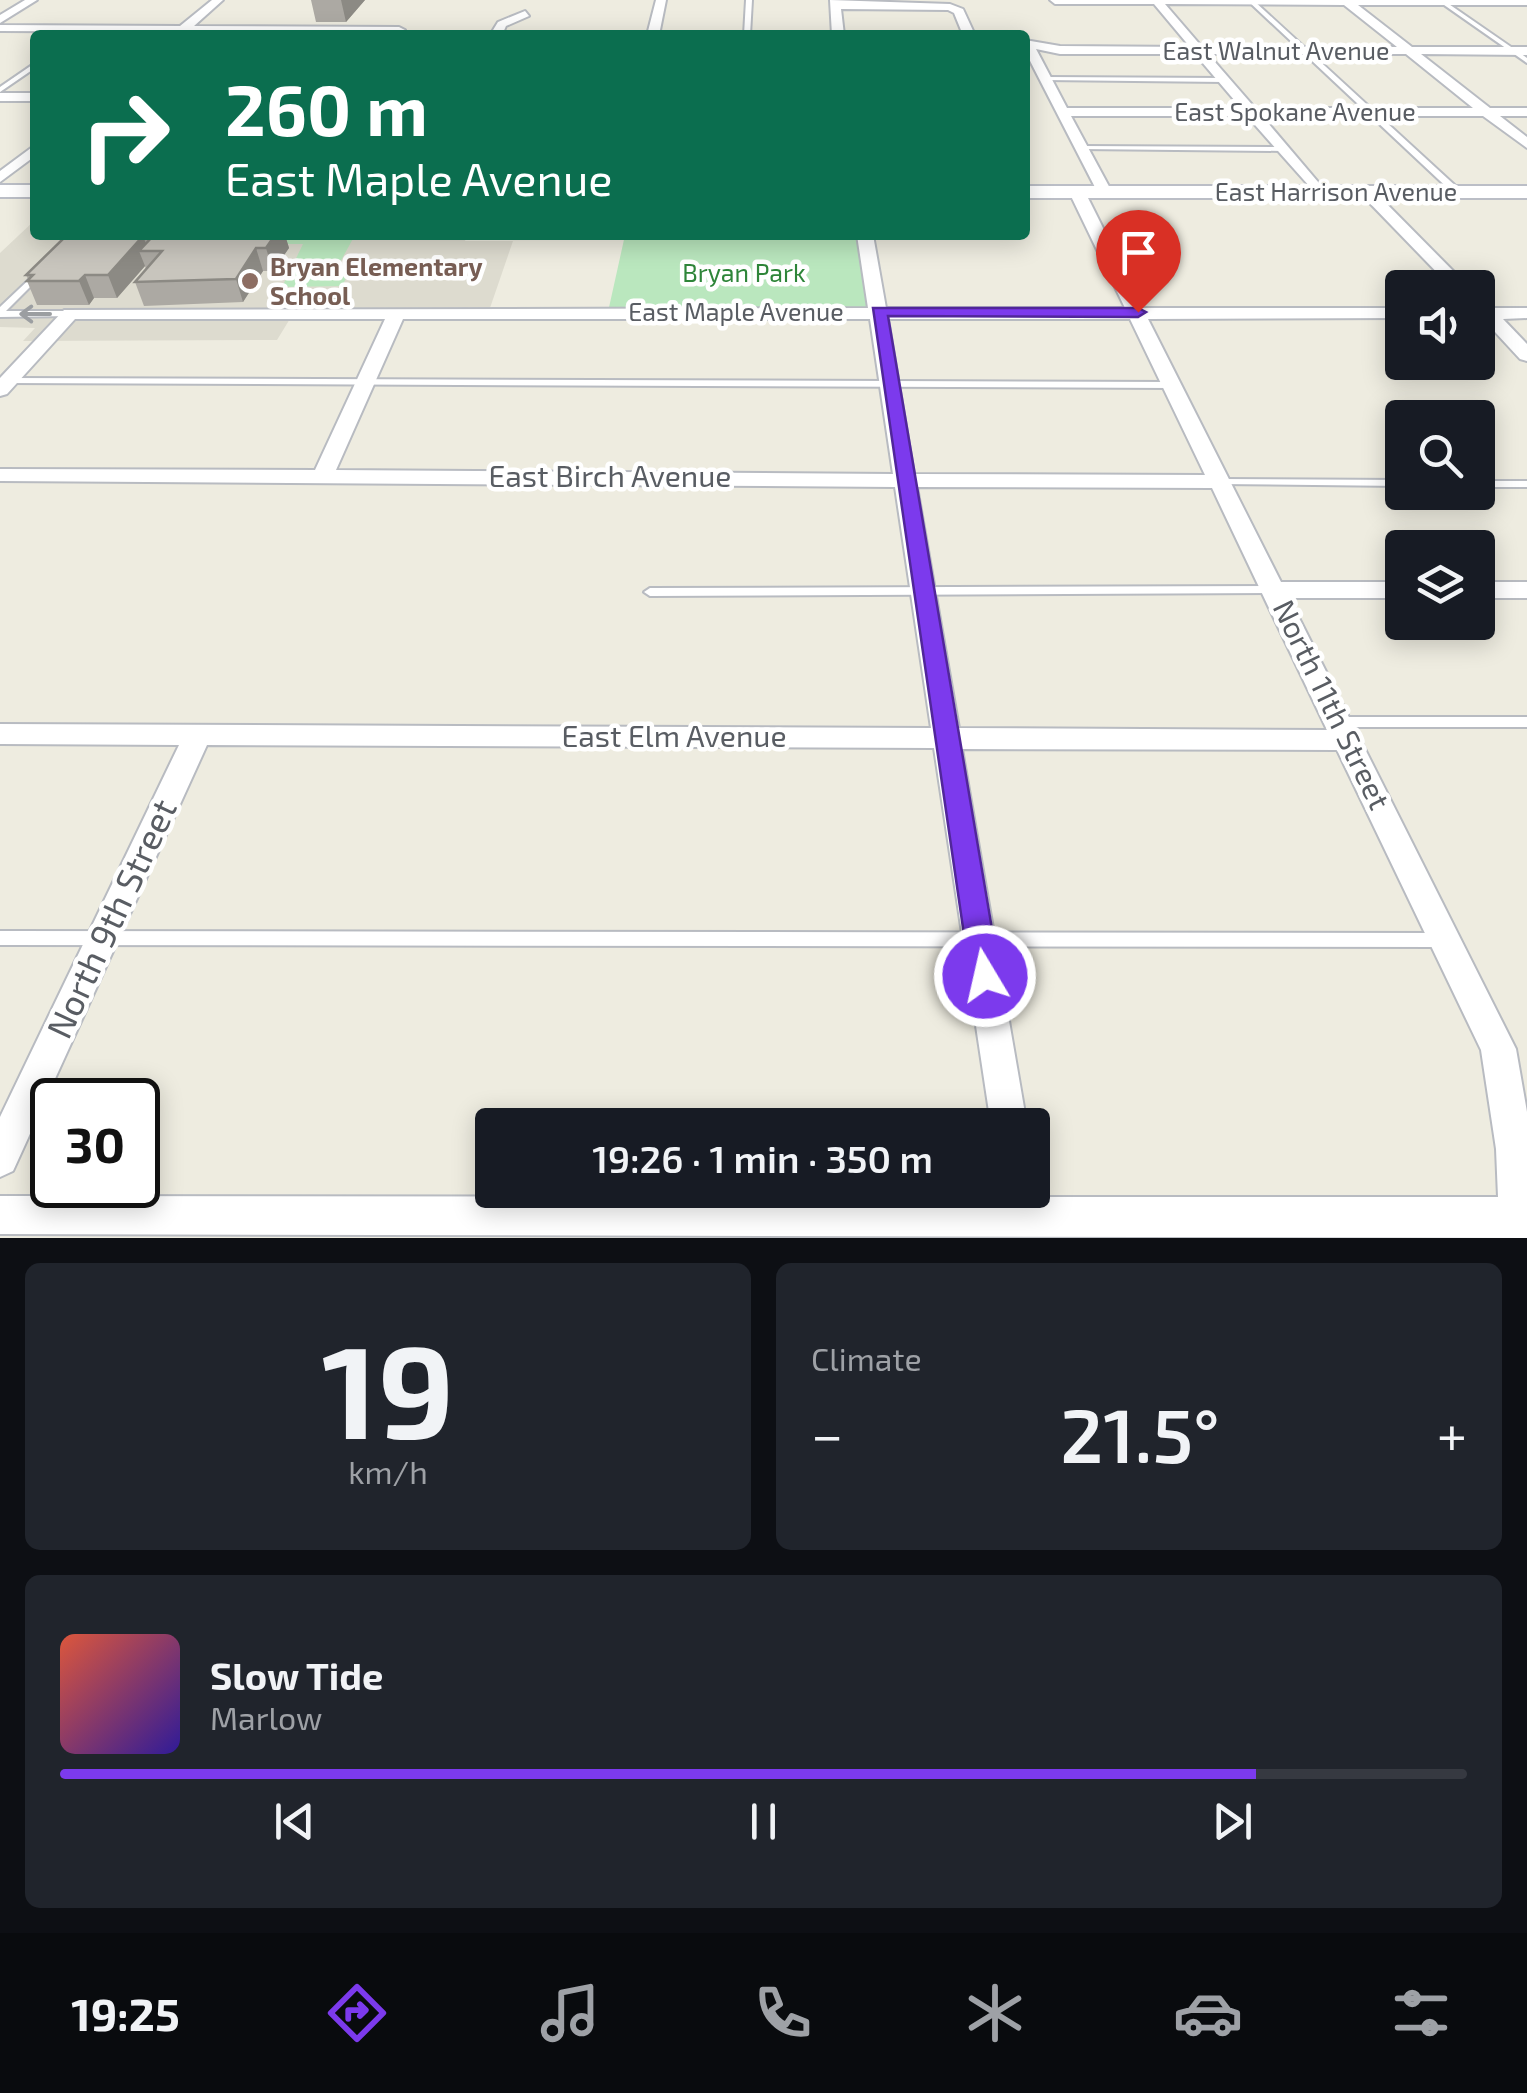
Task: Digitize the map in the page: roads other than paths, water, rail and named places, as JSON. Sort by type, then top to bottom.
[{"type":"street","points":[[0,20],[32,0]]},
{"type":"street","points":[[181,30],[218,0]]},
{"type":"street","points":[[654,30],[661,0]]},
{"type":"street","points":[[1157,0],[1319,192]]},
{"type":"street","points":[[1055,1],[1527,2]]},
{"type":"street","points":[[1346,1],[1527,144]]},
{"type":"street","points":[[838,30],[835,3],[955,8],[966,30]]},
{"type":"street","points":[[499,30],[502,24],[526,14]]},
{"type":"street","points":[[0,28],[42,30]]},
{"type":"street","name":"East Walnut Avenue","points":[[1030,45],[1060,50],[1520,52]]},
{"type":"street","name":"North 11th Street","points":[[1030,51],[1082,148],[1091,192],[1138,312],[1447,940],[1504,1070],[1522,1224]]},
{"type":"street","points":[[0,93],[30,96]]},
{"type":"street","name":"East Spokane Avenue","points":[[1063,112],[1527,112]]},
{"type":"street","points":[[0,178],[30,154]]},
{"type":"street","points":[[0,192],[30,192]]},
{"type":"street","name":"East Harrison Avenue","points":[[1030,192],[1527,192]]},
{"type":"street","points":[[1367,192],[1444,270]]},
{"type":"street","points":[[867,240],[1006,1108]]},
{"type":"street","points":[[1495,311],[1527,314]]},
{"type":"street","points":[[323,476],[397,312]]},
{"type":"street","name":"East Maple Avenue","points":[[70,314],[1385,313]]},
{"type":"street","points":[[4,385],[70,314]]},
{"type":"street","points":[[1495,324],[1527,356]]},
{"type":"street","name":"East Birch Avenue","points":[[0,476],[1221,482]]},
{"type":"street","points":[[1274,590],[1385,590]]},
{"type":"street","points":[[1495,590],[1527,590]]},
{"type":"street","name":"East Elm Avenue","points":[[0,734],[946,738],[1344,731]]},
{"type":"street","name":"North 9th Street","points":[[0,1158],[198,735]]},
{"type":"street","points":[[1050,1204],[1522,1224]]},
{"type":"street","points":[[0,1215],[666,1227],[948,1208]]},
{"type":"lane","points":[[747,30],[750,0]]},
{"type":"lane","points":[[1251,0],[1457,192]]},
{"type":"lane","points":[[1441,1],[1527,60]]},
{"type":"lane","points":[[0,93],[30,69]]},
{"type":"lane","points":[[1046,79],[1224,80]]},
{"type":"lane","points":[[1082,148],[1283,149]]},
{"type":"lane","points":[[0,313],[51,261]]},
{"type":"lane","points":[[0,313],[70,314]]},
{"type":"lane","points":[[4,385],[1173,384]]},
{"type":"lane","points":[[1221,482],[1385,483]]},
{"type":"lane","points":[[1495,484],[1527,484]]},
{"type":"lane","points":[[650,592],[1274,590]]},
{"type":"lane","points":[[1344,731],[1527,722]]},
{"type":"lane","points":[[0,938],[1447,940]]},
{"type":"place","name":"Bryan Elementary School","points":[[250,281]]},
{"type":"park label","name":"Bryan Park","points":[[744,273]]}]
